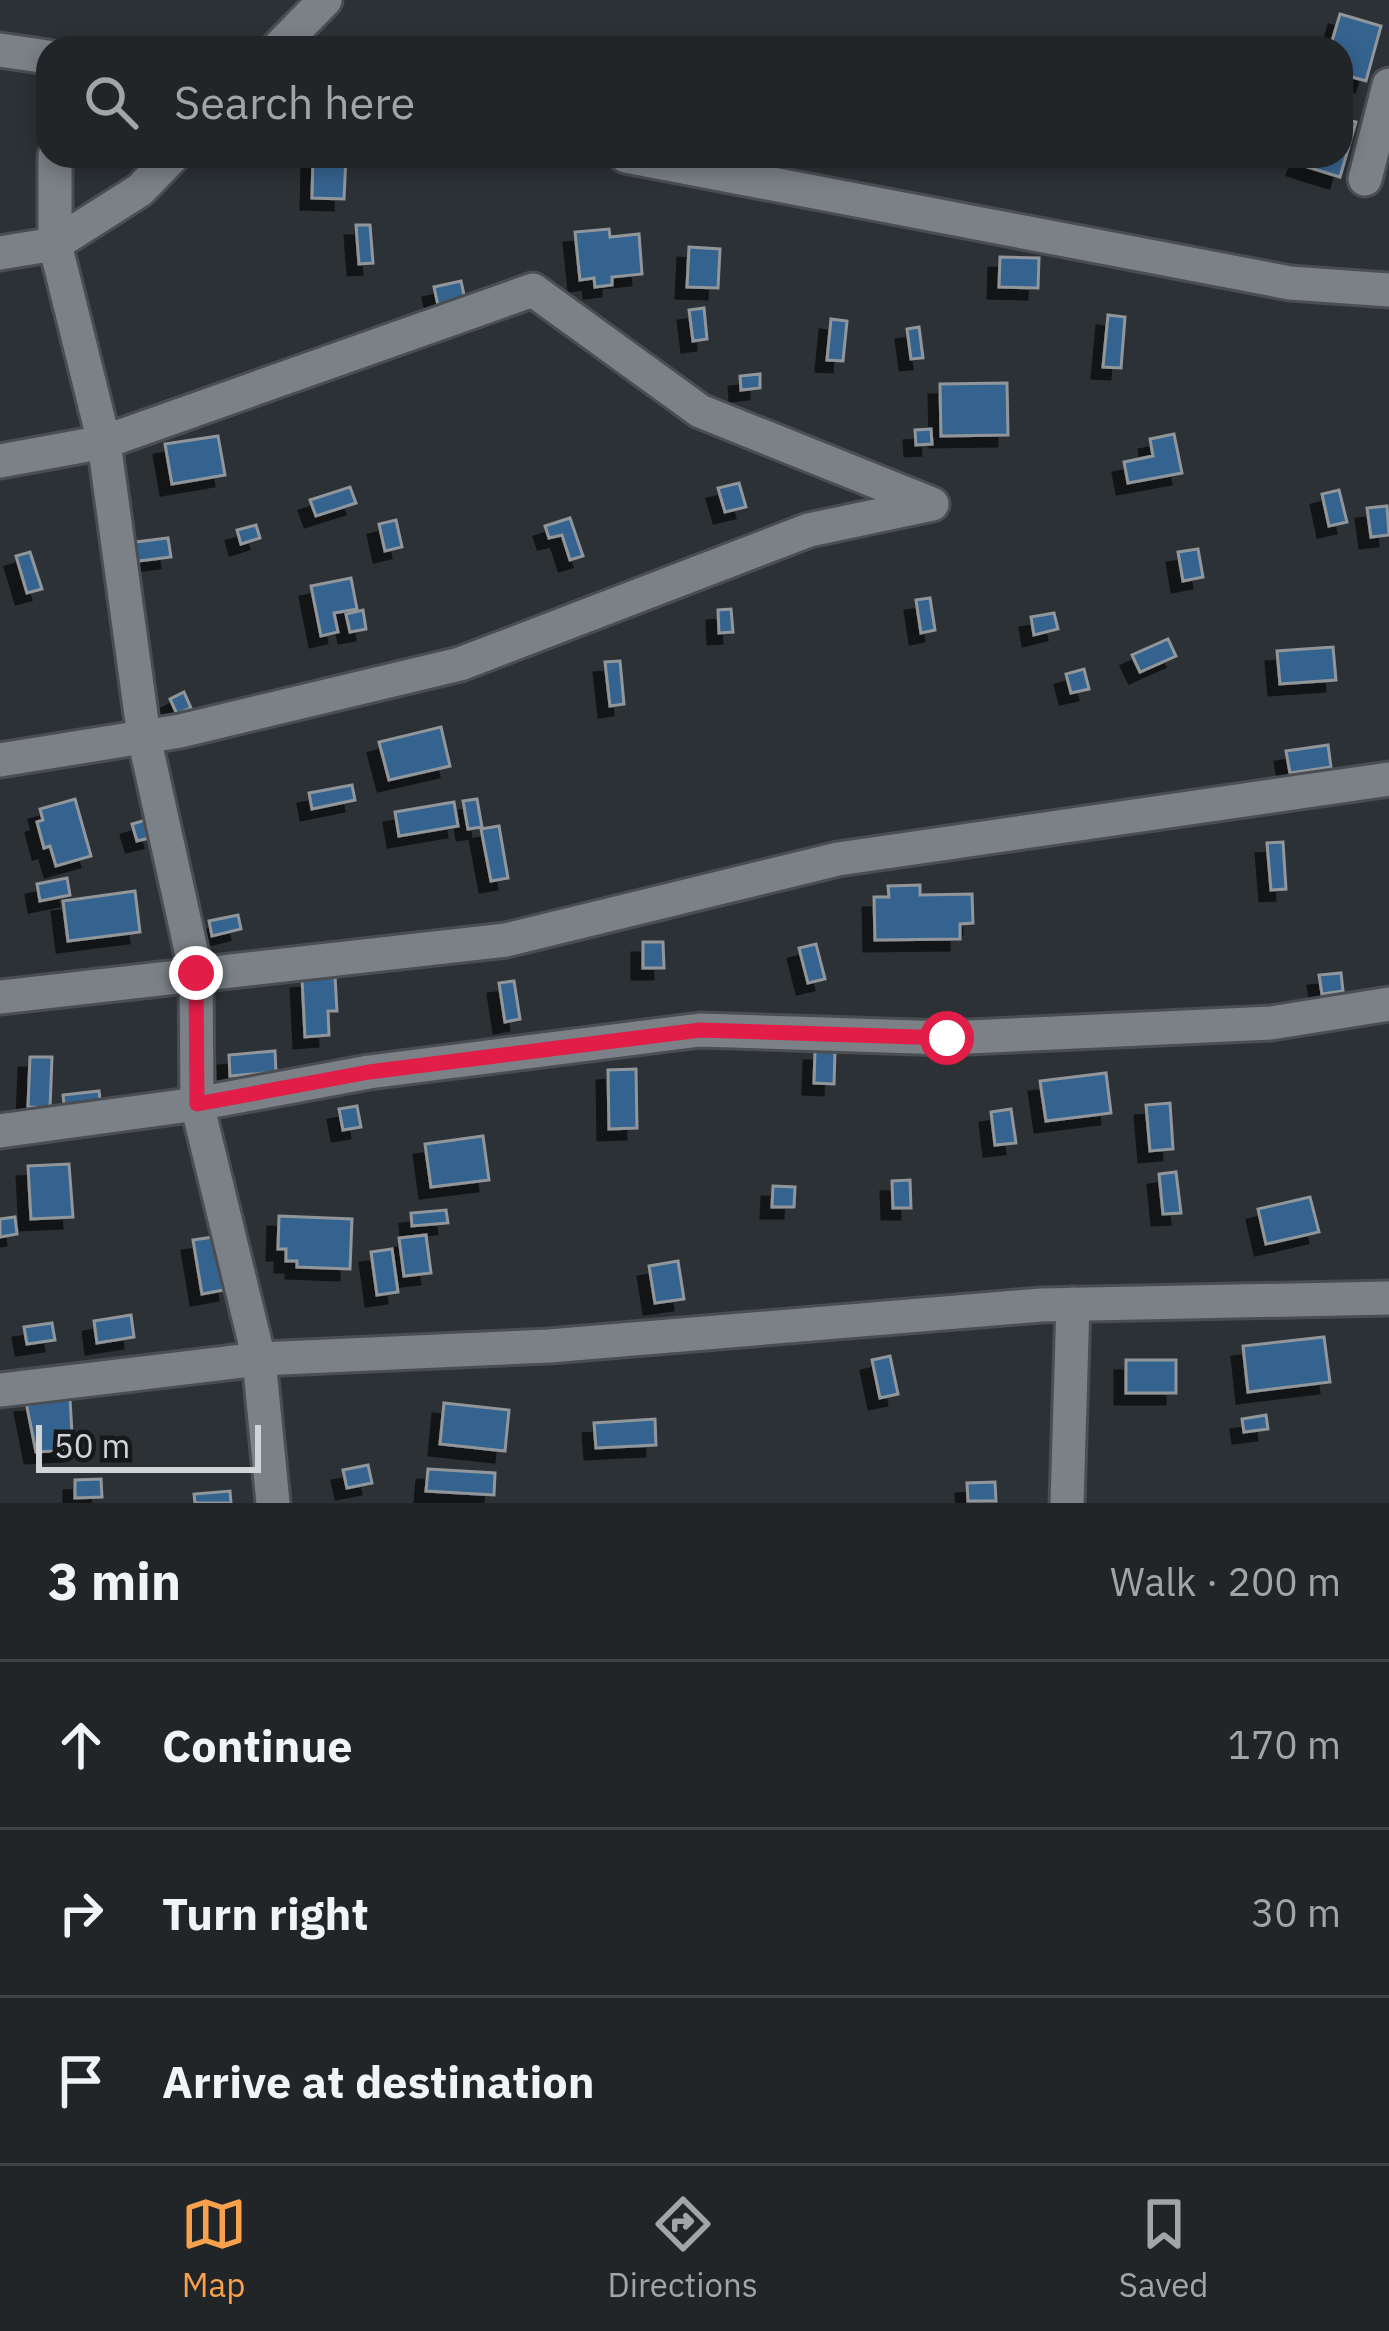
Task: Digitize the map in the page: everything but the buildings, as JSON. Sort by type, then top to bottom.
[{"type":"street","points":[[290,36],[325,0]]},
{"type":"street","points":[[0,50],[36,55]]},
{"type":"street","points":[[1365,179],[1389,86]]},
{"type":"street","points":[[55,168],[55,244],[104,442],[144,737],[196,973],[197,1104],[260,1359],[273,1503]]},
{"type":"street","points":[[0,253],[55,244],[140,190],[161,168]]},
{"type":"street","points":[[689,168],[1291,283],[1389,290]]},
{"type":"street","points":[[0,460],[104,442],[533,290],[700,411],[932,505],[808,530],[460,664],[144,737],[0,760]]},
{"type":"street","points":[[0,997],[506,940],[838,859],[1389,779]]},
{"type":"street","points":[[0,1131],[197,1104],[369,1072],[700,1030],[970,1037],[1270,1023],[1389,1004]]},
{"type":"street","points":[[0,1390],[260,1359],[549,1346],[1073,1304],[1389,1298]]},
{"type":"street","points":[[1067,1503],[1073,1304]]},
{"type":"route","points":[[196,973],[197,1104],[369,1072],[700,1030],[947,1038]]}]
